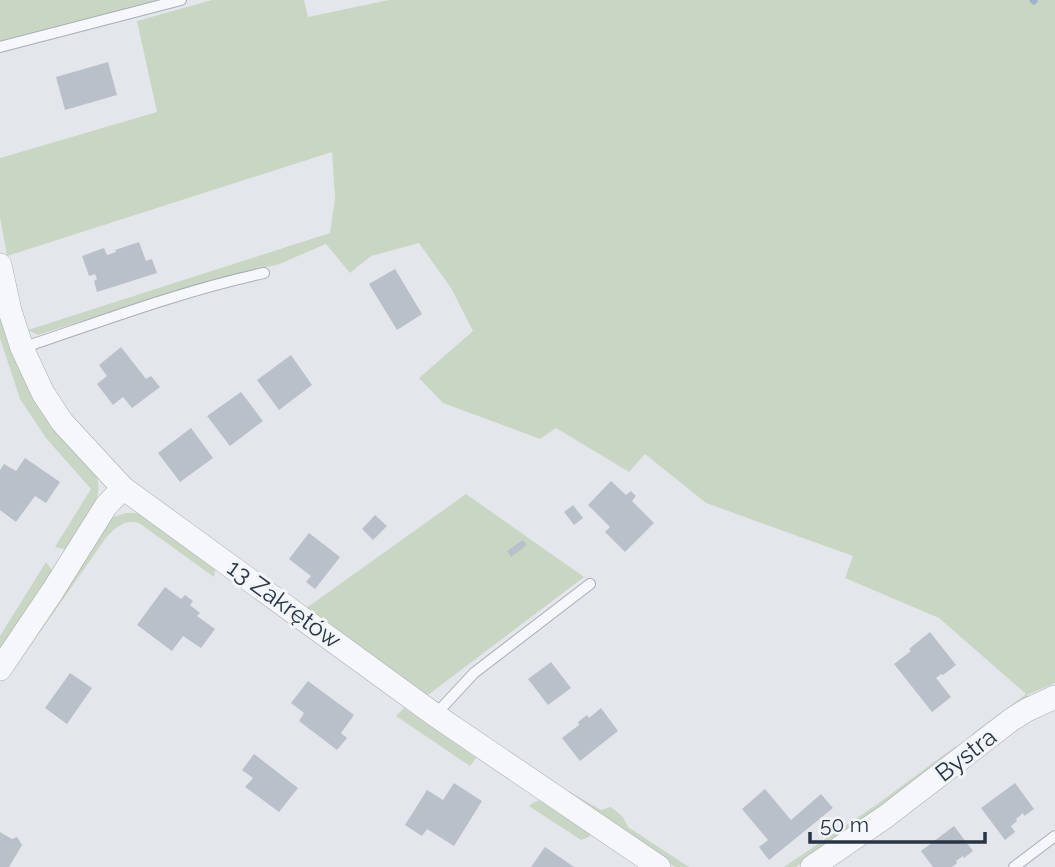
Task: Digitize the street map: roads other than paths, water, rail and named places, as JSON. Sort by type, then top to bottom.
[{"type":"street","name":"13 Zakrętów","points":[[0,265],[10,311],[35,379],[62,422],[123,488],[435,715],[659,867]]},
{"type":"street","points":[[0,669],[106,506],[123,488]]},
{"type":"street","name":"Bystra","points":[[812,867],[885,817],[1012,720],[1055,697]]},
{"type":"lane","points":[[0,47],[181,0]]},
{"type":"lane","points":[[22,348],[219,283],[264,273]]},
{"type":"lane","points":[[435,715],[474,673],[590,584]]},
{"type":"lane","points":[[1014,867],[1055,836]]}]
